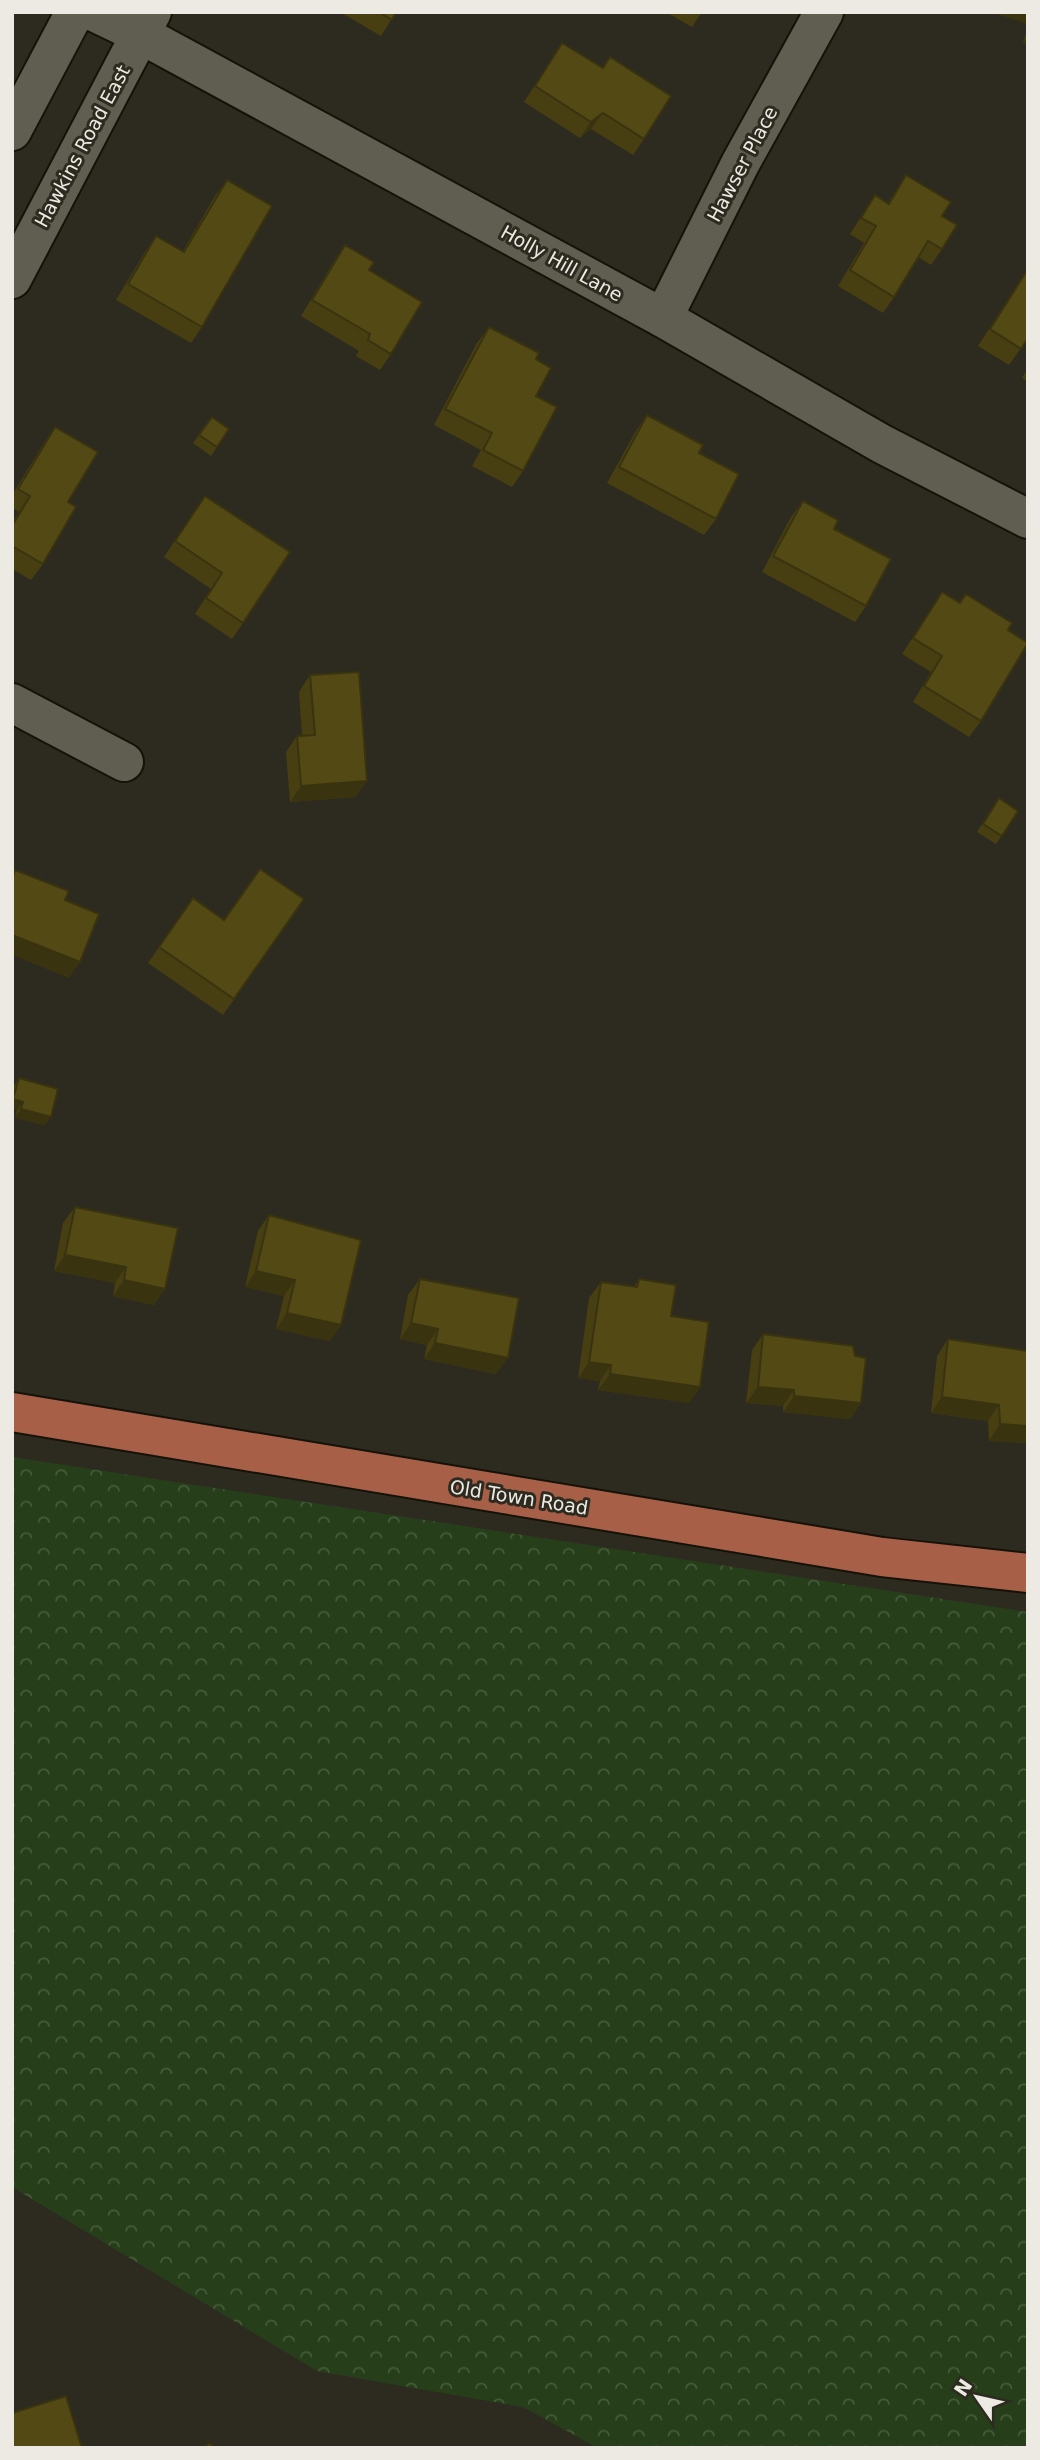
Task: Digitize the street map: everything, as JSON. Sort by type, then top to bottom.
[{"type":"main road","name":"Old Town Road","points":[[12,1412],[882,1557],[1028,1573]]},
{"type":"street","points":[[12,131],[75,12]]},
{"type":"street","name":"Holly Hill Lane","points":[[94,12],[146,23],[883,444],[1028,519]]},
{"type":"street","name":"Hawser Place","points":[[663,318],[740,164],[824,12]]},
{"type":"street","name":"Hawkins Road East","points":[[12,279],[146,23]]},
{"type":"street","points":[[12,703],[124,762]]},
{"type":"green space","points":[[12,1457],[1028,1612],[1028,2448],[598,2448],[523,2407],[317,2371],[12,2187]]},
{"type":"building","points":[[379,12],[396,12],[392,20]]},
{"type":"building","points":[[562,43],[603,68],[610,57],[671,96],[644,139],[603,113],[591,122],[535,86]]},
{"type":"building","points":[[906,175],[951,202],[942,216],[957,225],[942,249],[928,241],[894,297],[850,270],[876,226],[861,218],[875,195],[889,204]]},
{"type":"building","points":[[227,180],[272,206],[202,327],[128,284],[156,236],[184,252]]},
{"type":"building","points":[[345,245],[374,262],[369,270],[422,302],[391,354],[368,340],[370,334],[312,300]]},
{"type":"building","points":[[1028,269],[1028,338],[1021,349],[990,329]]},
{"type":"building","points":[[489,327],[539,353],[536,359],[551,368],[536,396],[557,407],[523,471],[483,450],[492,433],[445,409]]},
{"type":"building","points":[[647,415],[703,445],[699,453],[739,474],[716,519],[619,467]]},
{"type":"building","points":[[212,417],[229,429],[217,447],[199,435]]},
{"type":"building","points":[[55,427],[98,452],[68,502],[76,507],[43,564],[12,546],[12,526],[30,496],[18,489]]},
{"type":"building","points":[[205,496],[290,552],[243,623],[206,598],[222,573],[175,541]]},
{"type":"building","points":[[803,501],[838,520],[834,529],[891,559],[866,606],[773,556]]},
{"type":"building","points":[[942,592],[960,603],[966,594],[1012,623],[1008,630],[1028,643],[981,721],[924,686],[942,656],[913,638]]},
{"type":"building","points":[[359,672],[367,781],[301,786],[297,736],[315,735],[310,675]]},
{"type":"building","points":[[999,798],[1018,811],[1002,836],[983,824]]},
{"type":"building","points":[[260,869],[304,899],[234,999],[159,947],[193,898],[224,920]]},
{"type":"building","points":[[15,870],[69,891],[65,900],[99,914],[80,962],[12,935],[12,878]]},
{"type":"building","points":[[19,1078],[58,1089],[51,1117],[21,1109],[23,1102],[13,1099]]},
{"type":"building","points":[[75,1207],[178,1228],[165,1289],[124,1280],[126,1267],[65,1255]]},
{"type":"building","points":[[269,1215],[361,1240],[341,1325],[287,1313],[295,1280],[256,1271]]},
{"type":"building","points":[[420,1279],[519,1298],[508,1358],[435,1343],[438,1329],[411,1323]]},
{"type":"building","points":[[639,1279],[676,1285],[671,1316],[709,1322],[700,1387],[610,1374],[611,1365],[589,1362],[601,1282],[637,1287]]},
{"type":"building","points":[[763,1334],[853,1346],[855,1356],[866,1358],[861,1403],[794,1396],[794,1390],[758,1387]]},
{"type":"building","points":[[948,1339],[1028,1351],[1028,1426],[1000,1424],[999,1405],[942,1397]]},
{"type":"building","points":[[66,2396],[82,2448],[12,2448],[12,2413]]}]
